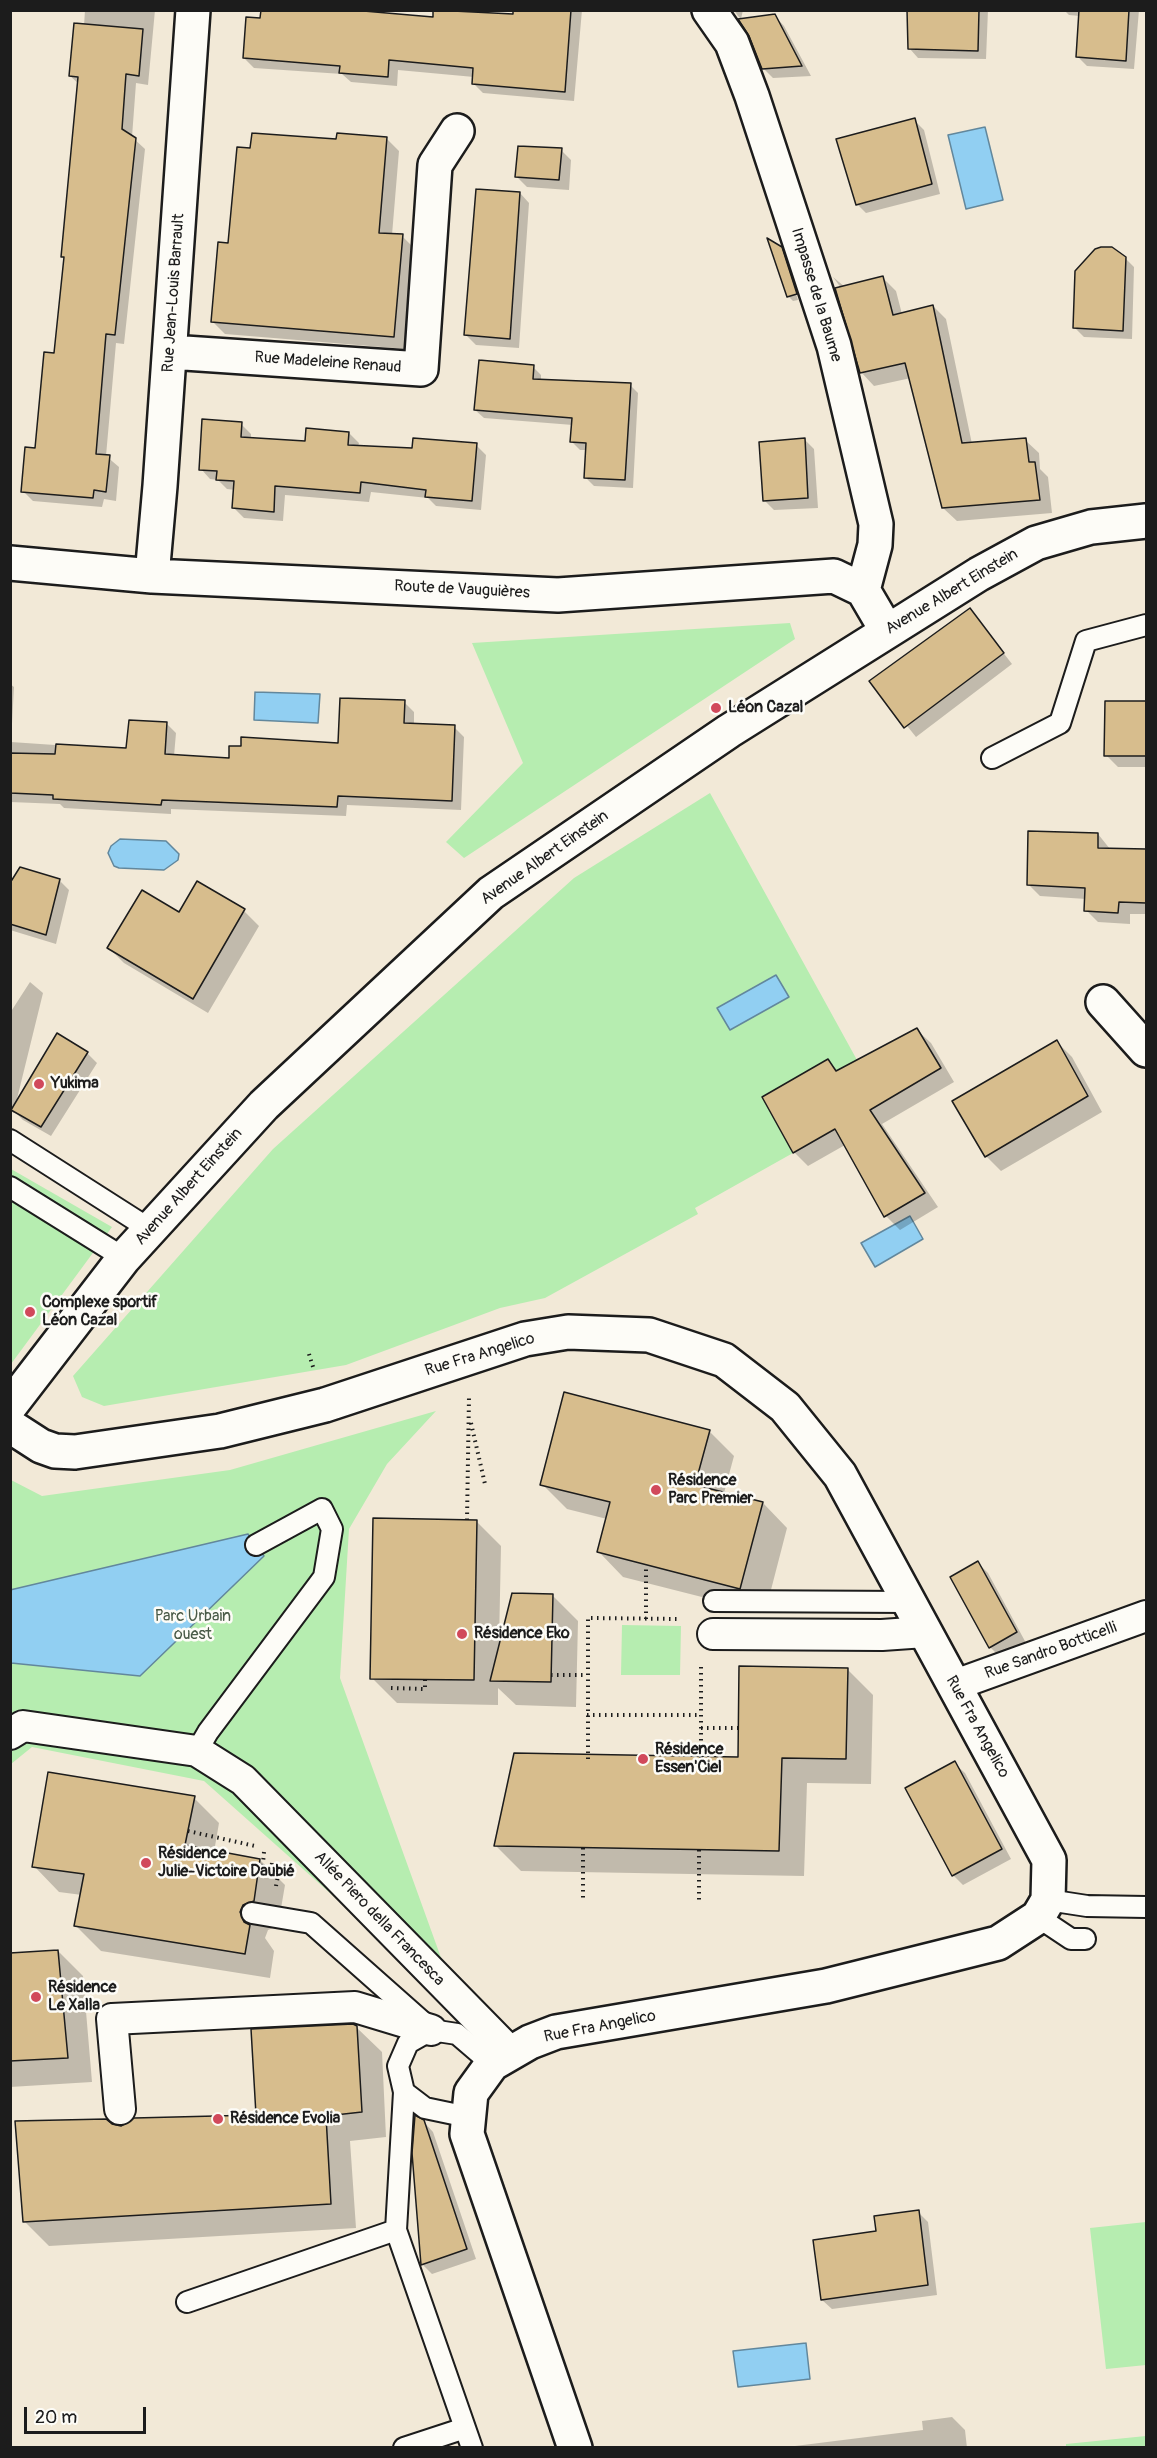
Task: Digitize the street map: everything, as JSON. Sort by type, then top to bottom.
[{"type":"street","name":"Rue Jean-Louis Barrault","points":[[152,576],[193,10]]},
{"type":"street","name":"Impasse de la Baume","points":[[709,10],[732,43],[752,96],[834,346],[876,524],[875,545],[863,590]]},
{"type":"street","name":"Rue Madeleine Renaud","points":[[170,352],[421,369],[435,165],[457,131]]},
{"type":"street","name":"Avenue Albert Einstein","points":[[10,1406],[124,1258],[264,1105],[491,893],[729,731],[979,574],[1036,543],[1091,527],[1146,521]]},
{"type":"street","name":"Route de Vauguières","points":[[10,563],[152,576],[558,595],[834,576],[863,590]]},
{"type":"street","points":[[863,590],[887,631]]},
{"type":"street","points":[[1103,1002],[1146,1050]]},
{"type":"street","name":"Rue Fra Angelico","points":[[10,1426],[41,1446],[55,1451],[75,1452],[220,1431],[325,1405],[525,1340],[568,1332],[649,1335],[724,1360],[785,1407],[840,1475],[1049,1860],[1043,1908],[998,1943],[826,1986],[556,2032],[501,2058]]},
{"type":"street","name":"Rue Sandro Botticelli","points":[[955,1686],[1146,1616]]},
{"type":"street","points":[[707,1635],[882,1635],[925,1632]]},
{"type":"street","name":"Allée Piero della Francesca","points":[[10,1734],[23,1726],[198,1751],[243,1780],[501,2058]]},
{"type":"street","points":[[120,2109],[112,2019],[355,2007],[431,2030]]},
{"type":"street","points":[[501,2058],[471,2093],[468,2134],[575,2448]]},
{"type":"lane","points":[[992,758],[1060,723],[1086,641],[1146,625]]},
{"type":"lane","points":[[10,1140],[151,1230]]},
{"type":"lane","points":[[10,1187],[124,1258]]},
{"type":"lane","points":[[198,1751],[208,1732],[324,1577],[332,1529],[321,1509],[256,1545]]},
{"type":"lane","points":[[714,1601],[909,1602]]},
{"type":"lane","points":[[1043,1908],[1146,1907]]},
{"type":"lane","points":[[1043,1908],[1071,1939],[1085,1939]]},
{"type":"lane","points":[[252,1913],[311,1923],[431,2030],[457,2034],[501,2058]]},
{"type":"lane","points":[[431,2030],[408,2043],[398,2066],[404,2092],[396,2230],[472,2448]]},
{"type":"lane","points":[[404,2092],[424,2108],[468,2117]]},
{"type":"lane","points":[[187,2302],[396,2230]]},
{"type":"lane","points":[[404,2448],[465,2428]]},
{"type":"path","points":[[466,1520],[470,1357]]},
{"type":"path","points":[[469,1416],[485,1484]]},
{"type":"path","points":[[646,1565],[646,1619]]},
{"type":"path","points":[[588,1759],[588,1618],[701,1619],[707,1635],[701,1715],[701,1762]]},
{"type":"path","points":[[551,1675],[587,1675]]},
{"type":"path","points":[[391,1688],[425,1689],[425,1679]]},
{"type":"path","points":[[587,1715],[701,1715]]},
{"type":"path","points":[[701,1728],[738,1728]]},
{"type":"path","points":[[188,1831],[264,1848]]},
{"type":"path","points":[[583,1848],[583,1899]]},
{"type":"path","points":[[699,1850],[699,1900]]},
{"type":"green space","points":[[790,623],[795,639],[464,858],[446,842],[523,763],[472,643]]},
{"type":"green space","points":[[710,793],[857,1060],[836,1071],[828,1059],[762,1097],[793,1153],[695,1208],[698,1214],[545,1298],[500,1308],[346,1365],[104,1406],[82,1397],[73,1376],[273,1149],[574,878]]},
{"type":"green space","name":"Complexe sportif Léon Cazal","points":[[11,1169],[112,1227],[11,1364]]},
{"type":"green space","name":"Parc Urbain ouest","points":[[436,1411],[387,1464],[349,1529],[340,1678],[444,1966],[366,1925],[204,1781],[32,1747],[11,1764],[11,1480],[42,1496],[230,1470]]},
{"type":"green space","points":[[622,1625],[681,1626],[680,1675],[621,1675]]},
{"type":"green space","points":[[1146,2222],[1146,2365],[1106,2369],[1090,2228]]},
{"type":"green space","points":[[1146,2436],[1146,2447],[1066,2447],[1066,2444]]},
{"type":"water","points":[[985,127],[1003,200],[966,209],[948,135]]},
{"type":"water","points":[[255,692],[320,694],[318,723],[254,720]]},
{"type":"water","points":[[120,839],[166,841],[179,854],[178,860],[164,870],[119,868],[114,866],[108,853],[111,846]]},
{"type":"water","points":[[776,975],[789,997],[730,1030],[717,1008]]},
{"type":"water","points":[[910,1216],[923,1239],[875,1267],[861,1243]]},
{"type":"water","points":[[248,1534],[264,1556],[140,1676],[11,1663],[10,1590]]},
{"type":"water","points":[[806,2343],[810,2379],[738,2387],[733,2351]]},
{"type":"building","points":[[261,10],[352,10],[433,17],[433,10],[513,14],[513,10],[571,10],[565,92],[472,84],[473,68],[389,60],[388,77],[339,73],[340,66],[243,58],[246,17],[260,18]]},
{"type":"building","points":[[907,10],[979,10],[978,51],[908,49]]},
{"type":"building","points":[[1079,10],[1129,10],[1126,61],[1076,57]]},
{"type":"building","points":[[775,14],[802,66],[762,69],[749,36],[738,19]]},
{"type":"building","points":[[74,23],[143,29],[139,76],[126,74],[122,129],[136,138],[115,335],[106,334],[96,454],[110,455],[106,492],[94,490],[93,498],[21,492],[25,447],[35,448],[44,352],[54,353],[78,77],[69,76]]},
{"type":"building","points":[[915,118],[932,184],[856,205],[836,139]]},
{"type":"building","points":[[252,133],[336,139],[337,133],[387,137],[379,233],[403,234],[394,337],[211,322],[218,242],[228,243],[237,147],[250,148]]},
{"type":"building","points":[[518,146],[562,148],[559,180],[515,177]]},
{"type":"building","points":[[476,189],[520,192],[510,339],[464,335]]},
{"type":"building","points":[[767,238],[782,247],[797,294],[787,297]]},
{"type":"building","points":[[1112,247],[1126,257],[1123,331],[1073,328],[1075,271],[1095,249]]},
{"type":"building","points":[[883,276],[893,315],[933,305],[962,443],[1026,438],[1029,462],[1035,462],[1040,500],[942,508],[905,363],[860,373],[835,288]]},
{"type":"building","points":[[479,360],[534,365],[533,379],[631,383],[625,480],[584,478],[586,443],[570,442],[572,418],[474,410]]},
{"type":"building","points":[[202,419],[242,422],[241,437],[305,441],[306,428],[349,432],[348,445],[412,448],[413,438],[477,443],[472,501],[425,497],[426,490],[361,482],[360,493],[275,486],[274,512],[232,508],[234,481],[216,480],[217,471],[199,470]]},
{"type":"building","points":[[805,438],[808,498],[763,501],[759,442]]},
{"type":"building","points":[[970,608],[1004,653],[904,728],[869,681]]},
{"type":"building","points":[[340,698],[405,700],[404,723],[455,725],[452,801],[338,796],[337,807],[162,800],[161,805],[53,799],[53,795],[10,793],[10,753],[55,754],[56,744],[126,748],[129,720],[167,722],[165,754],[229,758],[229,746],[241,746],[241,737],[338,743]]},
{"type":"building","points":[[1105,701],[1146,701],[1146,756],[1104,756]]},
{"type":"building","points":[[1028,831],[1098,833],[1098,848],[1146,849],[1146,903],[1119,902],[1118,913],[1084,911],[1085,888],[1027,885]]},
{"type":"building","points":[[20,867],[60,879],[46,935],[10,924],[10,883]]},
{"type":"building","points":[[197,881],[245,909],[193,999],[107,948],[142,890],[179,912]]},
{"type":"building","points":[[917,1028],[941,1068],[870,1110],[925,1193],[884,1217],[835,1129],[793,1153],[762,1097],[828,1059],[836,1071]]},
{"type":"building","name":"Yukima","points":[[57,1033],[88,1052],[41,1127],[11,1110]]},
{"type":"building","points":[[1057,1040],[1088,1096],[985,1157],[952,1101]]},
{"type":"building","name":"Résidence Parc Premier","points":[[564,1392],[710,1430],[695,1485],[763,1502],[740,1589],[597,1552],[610,1502],[540,1485]]},
{"type":"building","name":"Résidence Eko","points":[[373,1518],[477,1520],[474,1680],[370,1679]]},
{"type":"building","points":[[978,1561],[1017,1632],[989,1648],[950,1577]]},
{"type":"building","points":[[512,1593],[553,1594],[551,1682],[490,1681]]},
{"type":"building","name":"Résidence Essen'Ciel","points":[[739,1666],[848,1668],[846,1759],[782,1758],[779,1851],[494,1846],[514,1753],[738,1757]]},
{"type":"building","points":[[955,1761],[1002,1849],[952,1876],[905,1788]]},
{"type":"building","name":"Résidence Julie-Victoire Daubié","points":[[48,1772],[195,1796],[185,1845],[260,1859],[254,1901],[243,1905],[240,1912],[244,1922],[250,1925],[245,1954],[74,1926],[84,1874],[32,1867]]},
{"type":"building","name":"Résidence Le Xalla","points":[[58,1950],[68,2058],[10,2061],[10,1953]]},
{"type":"building","name":"Résidence Evolia","points":[[353,2024],[357,2026],[362,2112],[326,2116],[331,2204],[23,2222],[15,2121],[106,2119],[112,2124],[121,2126],[134,2118],[256,2115],[251,2029]]},
{"type":"building","points":[[415,2115],[424,2120],[467,2249],[421,2265],[412,2153]]},
{"type":"building","points":[[919,2210],[928,2285],[821,2300],[813,2240],[876,2231],[874,2216]]},
{"type":"place","name":"Léon Cazal","points":[[716,708]]},
{"type":"place","name":"Yukima","points":[[39,1084]]},
{"type":"place","name":"Complexe sportif Léon Cazal","points":[[30,1312]]},
{"type":"place","name":"Résidence Parc Premier","points":[[656,1490]]},
{"type":"place","name":"Résidence Eko","points":[[462,1634]]},
{"type":"place","name":"Résidence Essen'Ciel","points":[[643,1759]]},
{"type":"place","name":"Résidence Julie-Victoire Daubié","points":[[146,1863]]},
{"type":"place","name":"Résidence Le Xalla","points":[[36,1997]]},
{"type":"place","name":"Résidence Evolia","points":[[218,2119]]}]
